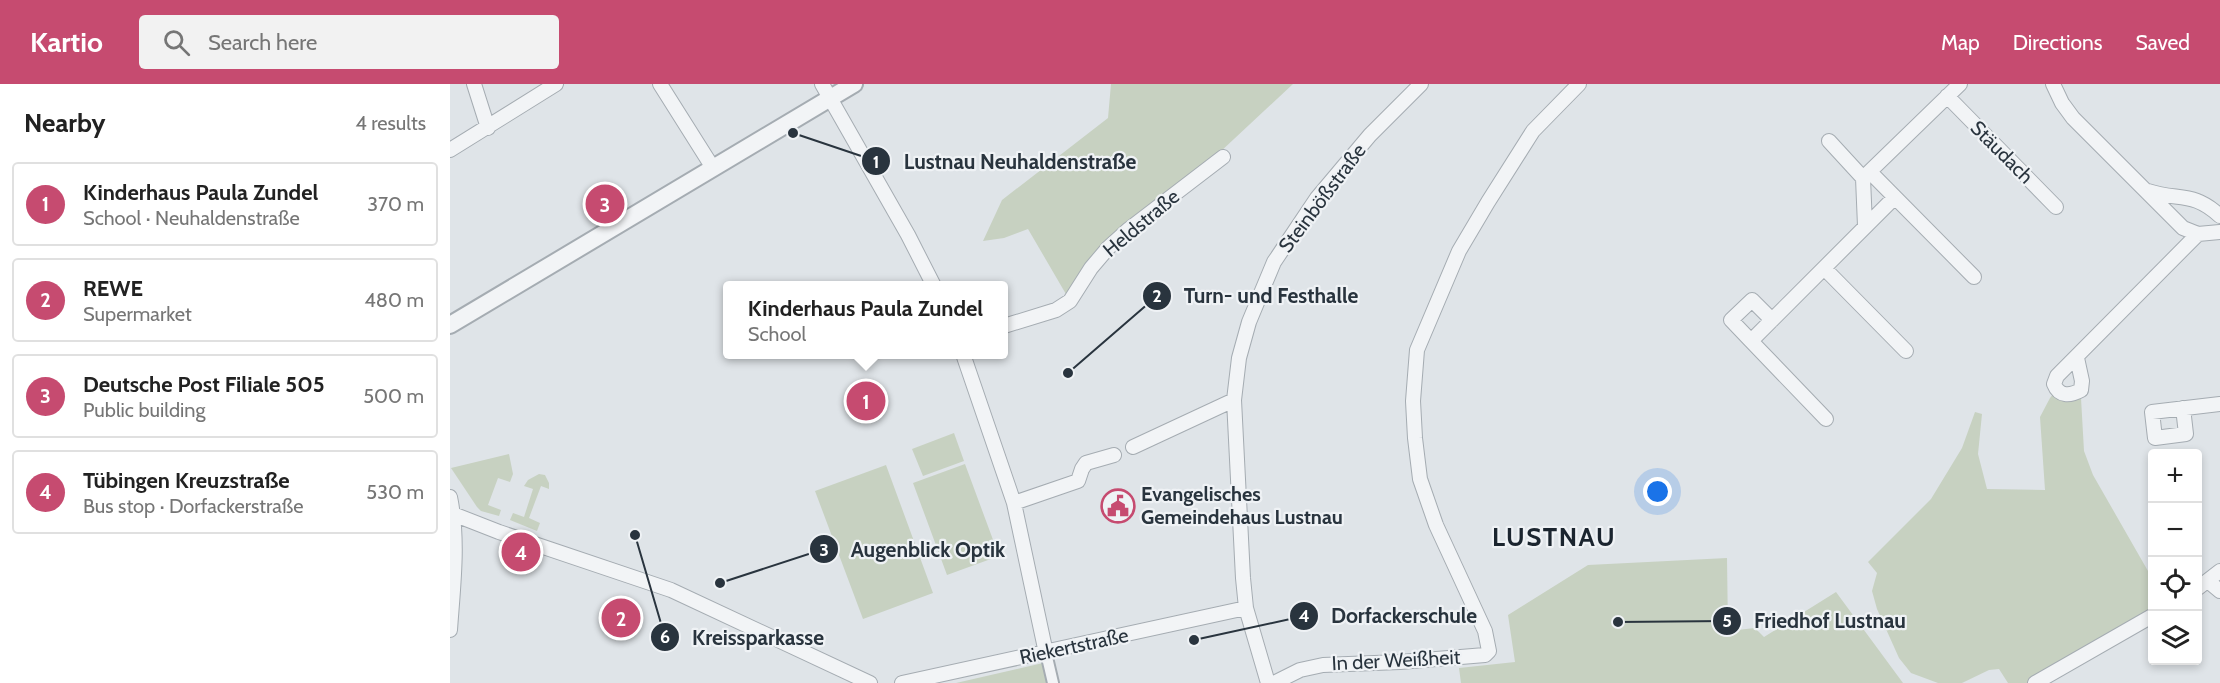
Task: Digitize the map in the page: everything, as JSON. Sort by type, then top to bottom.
[{"type":"street","points":[[474,84],[488,128]]},
{"type":"street","points":[[450,150],[556,84]]},
{"type":"street","points":[[660,84],[713,168]]},
{"type":"street","points":[[450,325],[713,168],[826,91],[854,84]]},
{"type":"street","name":"Steinbößstraße","points":[[1268,683],[1246,608],[1239,530],[1234,400],[1239,358],[1249,322],[1274,262],[1317,198],[1342,166],[1421,84]]},
{"type":"street","name":"In der Weißheit","points":[[1274,683],[1300,670],[1323,664],[1400,662],[1485,655],[1489,651],[1485,631],[1436,525],[1420,479],[1414,438],[1413,401],[1417,350],[1459,251],[1488,202],[1533,131],[1579,84]]},
{"type":"street","points":[[1865,226],[1866,175],[1960,84]]},
{"type":"street","points":[[2053,84],[2057,96],[2073,118],[2183,228],[2198,234],[2220,232]]},
{"type":"street","points":[[826,91],[932,281]]},
{"type":"street","name":"Stäudach","points":[[1947,96],[2056,207]]},
{"type":"street","points":[[1829,141],[1894,198],[1974,277]]},
{"type":"street","name":"Heldstraße","points":[[1008,325],[1056,309],[1070,301],[1090,268],[1108,248],[1223,157]]},
{"type":"street","points":[[2143,189],[2164,195],[2193,197],[2206,203],[2220,216]]},
{"type":"street","points":[[2173,216],[2176,200],[2182,197]]},
{"type":"street","points":[[1751,341],[1894,198]]},
{"type":"street","points":[[2077,358],[2198,234]]},
{"type":"street","points":[[1824,268],[1906,351]]},
{"type":"street","points":[[1772,320],[1752,300],[1731,320],[1826,419]]},
{"type":"street","points":[[965,359],[1014,503],[1053,683]]},
{"type":"street","points":[[1133,447],[1234,400]]},
{"type":"street","points":[[2183,408],[2220,404]]},
{"type":"street","points":[[1014,503],[1078,481],[1086,464],[1114,455]]},
{"type":"street","points":[[450,497],[455,557],[450,630]]},
{"type":"street","points":[[453,514],[671,590],[870,683]]},
{"type":"street","points":[[2203,584],[2220,571]]},
{"type":"street","points":[[2203,584],[2220,591]]},
{"type":"street","name":"Riekertstraße","points":[[902,683],[1246,608]]},
{"type":"street","points":[[2035,683],[2148,618]]},
{"type":"green space","points":[[1111,84],[1293,84],[1219,153],[1129,229],[1070,301],[1028,229],[1004,238],[983,241],[1002,200],[1108,118]]},
{"type":"green space","points":[[2056,390],[2075,394],[2081,398],[2084,451],[2093,475],[2148,571],[2148,618],[2035,683],[2008,683],[1999,669],[1989,670],[1962,683],[1938,683],[1911,673],[1899,658],[1877,609],[1872,591],[1877,573],[1868,562],[1931,499],[1962,448],[1975,412],[1982,414],[1978,454],[1987,489],[2045,490],[2040,417]]},
{"type":"green space","points":[[954,433],[964,461],[923,476],[912,449]]},
{"type":"green space","points":[[509,454],[513,474],[510,482],[498,478],[488,505],[501,510],[499,516],[481,511],[451,468]]},
{"type":"green space","points":[[965,464],[999,556],[947,575],[913,483]]},
{"type":"green space","points":[[886,465],[933,593],[863,619],[815,491]]},
{"type":"green space","points":[[539,474],[545,475],[549,489],[541,486],[529,518],[540,523],[537,531],[510,520],[513,513],[524,517],[533,489],[524,486],[528,480]]},
{"type":"green space","points":[[1727,558],[1728,631],[1755,628],[1764,637],[1836,592],[1903,683],[1461,683],[1459,668],[1515,662],[1508,615],[1588,565]]},
{"type":"green space","points":[[1043,663],[1047,683],[956,683]]},
{"type":"place","name":"Lustnau Neuhaldenstraße","points":[[793,133]]},
{"type":"place","name":"Deutsche Post Filiale 505","points":[[605,204]]},
{"type":"place","name":"Turn- und Festhalle","points":[[1068,373]]},
{"type":"place","name":"Kinderhaus Paula Zundel","points":[[866,401]]},
{"type":"place","name":"Evangelisches Gemeindehaus Lustnau","points":[[1118,506]]},
{"type":"place","name":"Kreissparkasse","points":[[635,535]]},
{"type":"place","name":"Tübingen Kreuzstraße","points":[[521,552]]},
{"type":"place","name":"Augenblick Optik","points":[[720,583]]},
{"type":"place","name":"REWE","points":[[621,618]]},
{"type":"place","name":"Friedhof Lustnau","points":[[1618,622]]},
{"type":"place","name":"Dorfackerschule","points":[[1194,640]]},
{"type":"district","name":"LUSTNAU","points":[[1554,537]]}]
